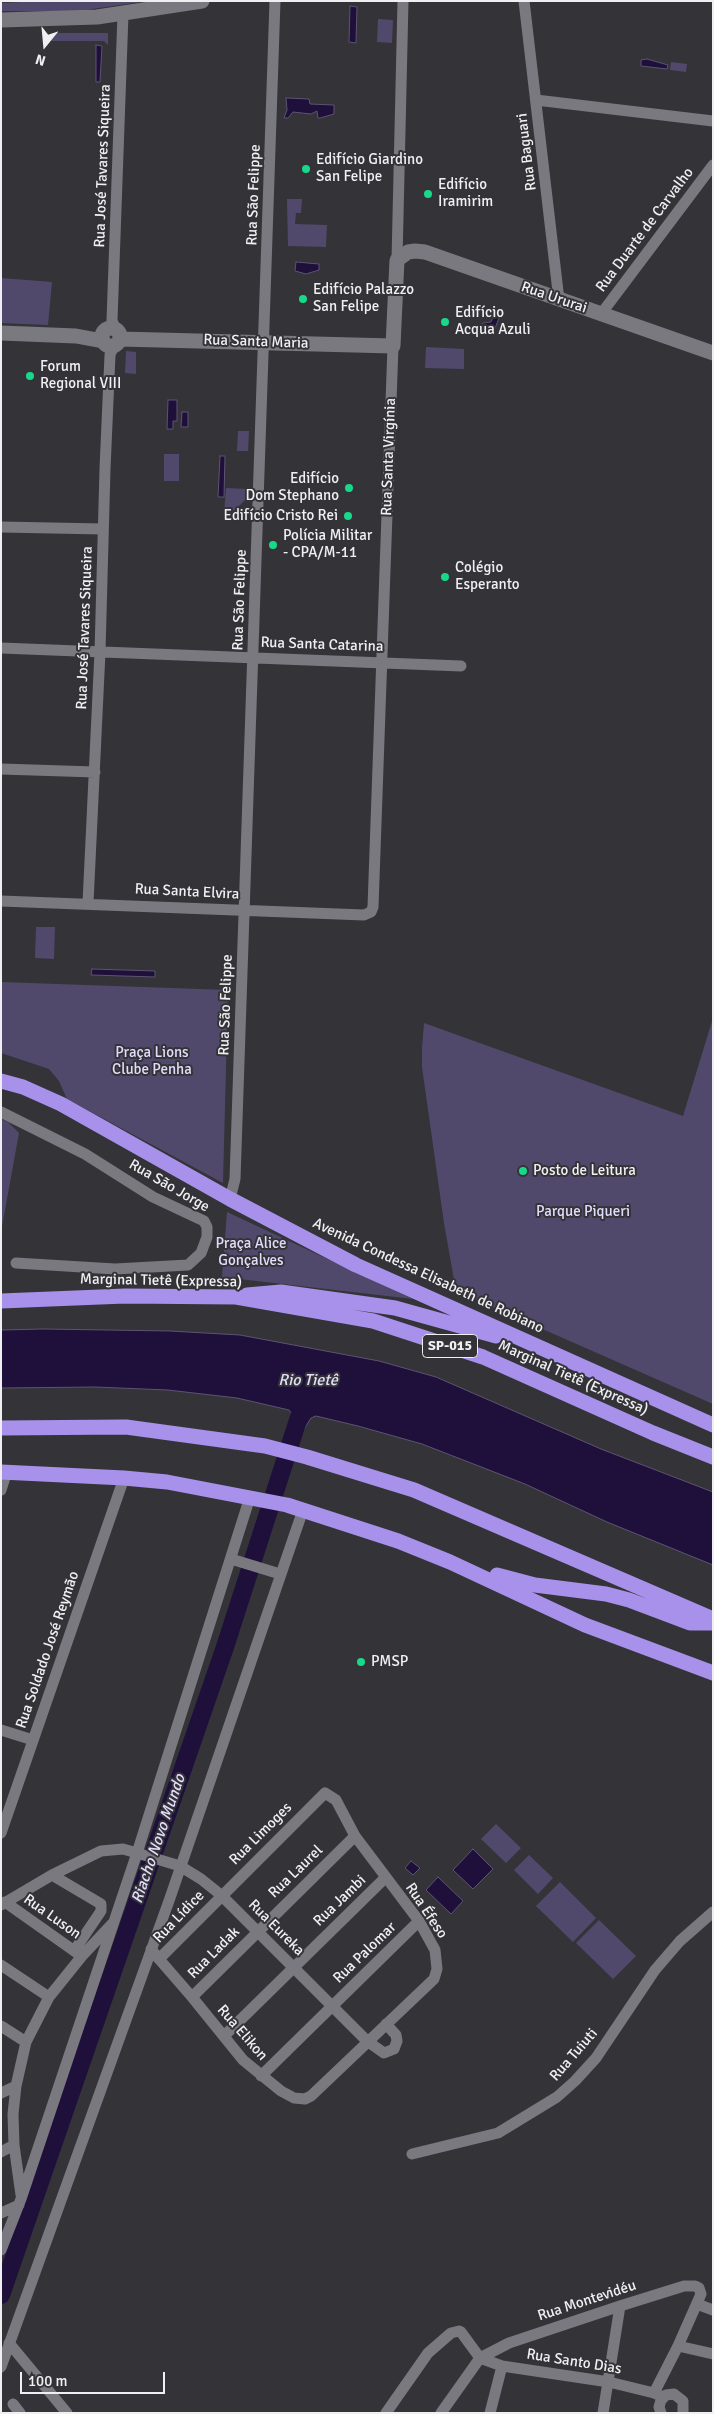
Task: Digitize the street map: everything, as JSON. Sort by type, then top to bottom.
[{"type":"highway","name":"Avenida Condessa Elisabeth de Robiano","points":[[1,1081],[23,1087],[61,1104],[230,1199],[356,1265],[713,1425]]},
{"type":"highway","points":[[236,1297],[281,1292],[395,1308],[484,1332],[574,1368],[585,1367]]},
{"type":"highway","name":"Marginal Tietê (Expressa)","points":[[1,1301],[125,1296],[236,1297],[373,1321],[483,1356],[653,1433],[713,1457]]},
{"type":"highway","points":[[1,1428],[126,1427],[265,1446],[307,1457],[414,1490],[713,1621]]},
{"type":"highway","points":[[4,1472],[167,1482],[287,1505],[398,1541],[450,1562],[584,1625],[713,1673]]},
{"type":"highway","points":[[450,1562],[460,1561],[514,1581],[535,1586],[606,1594],[629,1600],[690,1623],[713,1621]]},
{"type":"street","points":[[1,20],[97,17],[202,1]]},
{"type":"street","name":"Rua São Felippe","points":[[230,1199],[235,1179],[275,1]]},
{"type":"street","name":"Rua Santa Virgínia","points":[[371,912],[373,907],[397,260],[404,1]]},
{"type":"street","name":"Rua Baguari","points":[[524,1],[559,300]]},
{"type":"street","name":"Rua José Tavares Siqueira","points":[[88,903],[100,652],[123,14]]},
{"type":"street","points":[[536,100],[713,122]]},
{"type":"street","name":"Rua Duarte de Carvalho","points":[[601,314],[713,165]]},
{"type":"street","name":"Rua Ururai","points":[[397,260],[408,252],[425,252],[713,353]]},
{"type":"street","name":"Rua Santa Maria","points":[[1,333],[393,346]]},
{"type":"street","points":[[1,527],[103,529]]},
{"type":"street","name":"Rua Santa Catarina","points":[[1,648],[461,666]]},
{"type":"street","points":[[1,769],[95,772]]},
{"type":"street","name":"Rua Santa Elvira","points":[[1,900],[364,915],[371,912]]},
{"type":"street","name":"Rua São Jorge","points":[[1,1112],[85,1154],[154,1197],[204,1221],[207,1227],[207,1237],[201,1253],[188,1265],[115,1269],[16,1263]]},
{"type":"street","points":[[1,1490],[4,1472]]},
{"type":"street","name":"Rua Soldado José Reymão","points":[[1,1832],[124,1478]]},
{"type":"street","points":[[1,2250],[20,2202],[114,1921],[141,1854],[230,1559],[255,1498]]},
{"type":"street","points":[[1,2367],[151,1949],[303,1510]]},
{"type":"street","points":[[230,1559],[280,1574]]},
{"type":"street","points":[[1,1730],[33,1740]]},
{"type":"street","name":"Rua Éfeso","points":[[323,1794],[327,1794],[336,1800],[355,1836],[419,1921],[435,1950],[436,1976],[367,2041]]},
{"type":"street","name":"Rua Limoges","points":[[221,1895],[323,1794]]},
{"type":"street","name":"Rua Laurel","points":[[258,1930],[355,1836]]},
{"type":"street","name":"Rua Eureka","points":[[3,1904],[52,1875],[102,1851],[123,1849],[180,1866],[201,1878],[221,1895],[367,2041],[376,2049],[386,2053],[396,2046],[396,2035],[386,2024]]},
{"type":"street","points":[[20,2202],[14,2145],[16,2086],[26,2042],[49,1997],[78,1954],[101,1911],[101,1904],[52,1875]]},
{"type":"street","name":"Rua Jambi","points":[[224,2036],[293,1966],[385,1878]]},
{"type":"street","name":"Rua Lídice","points":[[159,1959],[221,1895]]},
{"type":"street","name":"Rua Luson","points":[[3,1904],[78,1954]]},
{"type":"street","name":"Rua Tuiuti","points":[[412,2154],[498,2133],[557,2097],[596,2058],[655,1970],[680,1940],[713,1912]]},
{"type":"street","points":[[78,1954],[114,1921]]},
{"type":"street","name":"Rua Palomar","points":[[261,2076],[419,1921]]},
{"type":"street","name":"Rua Ladak","points":[[192,1998],[258,1930]]},
{"type":"street","name":"Rua Elikon","points":[[151,1949],[243,2060],[261,2076],[288,2095],[307,2099],[367,2041]]},
{"type":"street","points":[[1,1965],[49,1997]]},
{"type":"street","points":[[4,2030],[26,2042]]},
{"type":"street","points":[[1,2093],[16,2086]]},
{"type":"street","points":[[1,2152],[14,2145]]},
{"type":"street","points":[[1,2213],[20,2202]]},
{"type":"street","name":"Rua Montevidéu","points":[[480,2358],[509,2343],[544,2330],[691,2285],[699,2288],[699,2299]]},
{"type":"street","points":[[661,2413],[659,2395],[699,2299],[713,2310]]},
{"type":"street","points":[[603,2413],[620,2306]]},
{"type":"street","points":[[386,2413],[428,2353],[451,2333],[458,2331],[461,2332],[480,2358],[441,2413]]},
{"type":"street","points":[[9,2343],[67,2413]]},
{"type":"street","points":[[678,2346],[713,2354]]},
{"type":"street","name":"Rua Santo Dias","points":[[480,2358],[502,2366],[609,2382],[659,2395],[678,2395],[683,2401],[687,2412]]},
{"type":"street","points":[[490,2413],[502,2366]]},
{"type":"green space","points":[[148,1],[78,11],[1,11],[1,3]]},
{"type":"green space","points":[[378,19],[393,20],[392,43],[377,42]]},
{"type":"green space","points":[[52,33],[108,33],[108,45],[104,41],[51,41]]},
{"type":"green space","points":[[671,62],[687,64],[686,72],[670,70]]},
{"type":"green space","points":[[287,199],[302,199],[301,213],[296,213],[295,224],[327,225],[326,247],[288,246]]},
{"type":"green space","points":[[1,278],[52,282],[48,325],[1,323]]},
{"type":"green space","points":[[426,347],[464,349],[464,369],[425,368]]},
{"type":"green space","points":[[126,351],[136,352],[136,374],[125,373]]},
{"type":"green space","points":[[238,431],[249,431],[248,451],[237,451]]},
{"type":"green space","points":[[164,454],[179,454],[179,481],[164,481]]},
{"type":"green space","points":[[226,488],[247,489],[246,499],[231,514],[224,514]]},
{"type":"green space","points":[[36,927],[55,927],[54,959],[35,958]]},
{"type":"green space","name":"Praça Lions Clube Penha","points":[[1,982],[228,990],[223,1183],[67,1099],[59,1081],[49,1069],[1,1053]]},
{"type":"green space","name":"Parque Piqueri","points":[[713,1018],[713,1404],[456,1291],[444,1223],[422,1067],[422,1048],[424,1023],[683,1116]]},
{"type":"green space","points":[[1,1119],[8,1122],[19,1133],[1,1232]]},
{"type":"green space","name":"Praça Alice Gonçalves","points":[[227,1212],[413,1299],[222,1277]]},
{"type":"green space","points":[[496,1824],[521,1848],[506,1863],[481,1839]]},
{"type":"green space","points":[[529,1855],[553,1878],[538,1894],[514,1870]]},
{"type":"green space","points":[[560,1882],[596,1918],[573,1942],[536,1906]]},
{"type":"green space","points":[[599,1920],[636,1956],[613,1979],[576,1943]]},
{"type":"water","points":[[350,6],[357,7],[356,43],[349,42]]},
{"type":"water","points":[[96,45],[102,46],[100,82],[96,82]]},
{"type":"water","points":[[647,59],[668,65],[667,69],[641,66],[641,60]]},
{"type":"water","points":[[286,98],[309,99],[310,104],[334,105],[334,114],[318,118],[317,111],[311,114],[293,112],[288,118],[284,118],[287,110]]},
{"type":"water","points":[[296,262],[319,264],[319,270],[306,274],[295,271]]},
{"type":"water","points":[[493,317],[499,318],[494,331],[478,329],[483,323],[491,322]]},
{"type":"water","points":[[168,400],[177,400],[177,421],[173,421],[173,429],[167,429]]},
{"type":"water","points":[[182,412],[188,412],[188,427],[181,427]]},
{"type":"water","points":[[220,456],[225,456],[224,497],[218,497]]},
{"type":"water","points":[[92,969],[155,971],[155,977],[91,975]]},
{"type":"water","name":"Rio Tietê","points":[[1,1330],[170,1331],[240,1335],[379,1361],[436,1377],[601,1449],[713,1492],[713,1565],[607,1522],[525,1484],[422,1444],[358,1426],[316,1416],[311,1418],[296,1442],[285,1438],[292,1414],[289,1410],[237,1398],[168,1390],[95,1387],[1,1388]]},
{"type":"water","points":[[473,1849],[493,1869],[473,1889],[453,1870]]},
{"type":"water","points":[[411,1861],[420,1868],[413,1875],[405,1868]]},
{"type":"water","points":[[438,1877],[463,1901],[451,1914],[426,1890]]},
{"type":"waterway","name":"Riacho Novo Mundo","points":[[1,2295],[225,1647],[299,1417]]},
{"type":"place","name":"Edifício Giardino San Felipe","points":[[306,169]]},
{"type":"place","name":"Edifício Iramirim","points":[[428,194]]},
{"type":"place","name":"Edifício Palazzo San Felipe","points":[[303,299]]},
{"type":"place","name":"Edifício Acqua Azuli","points":[[445,322]]},
{"type":"place","name":"Forum Regional VIII","points":[[30,376]]},
{"type":"place","name":"Edifício Dom Stephano","points":[[349,488]]},
{"type":"place","name":"Edifício Cristo Rei","points":[[348,516]]},
{"type":"place","name":"Polícia Militar - CPA/M-11","points":[[273,545]]},
{"type":"place","name":"Colégio Esperanto","points":[[445,577]]},
{"type":"place","name":"Posto de Leitura","points":[[523,1171]]},
{"type":"place","name":"PMSP","points":[[361,1662]]}]
